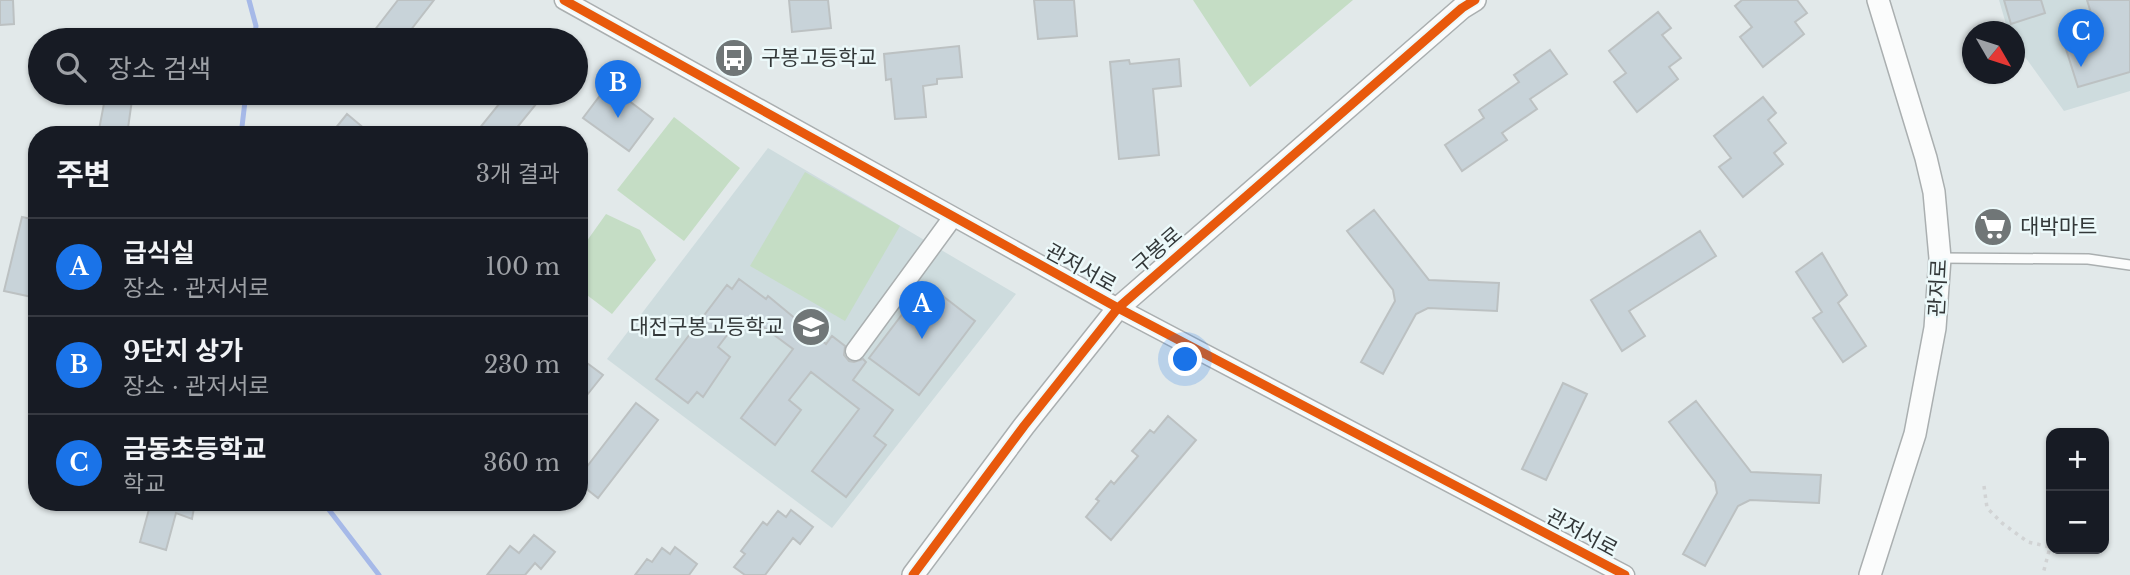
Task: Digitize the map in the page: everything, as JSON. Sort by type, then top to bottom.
[{"type":"street","name":"관저서로","points":[[564,0],[1118,308],[1625,575]]},
{"type":"street","name":"구봉로","points":[[913,575],[1024,426],[1118,308],[1462,8],[1475,0]]},
{"type":"street","name":"관저로","points":[[1870,575],[1915,434],[1935,328],[1940,258],[1934,192],[1926,158],[1878,0]]},
{"type":"street","points":[[855,351],[953,217]]},
{"type":"lane","points":[[1940,258],[2074,259],[2130,265]]},
{"type":"path","points":[[1984,486],[1987,508],[2002,523],[2028,542],[2050,547],[2043,574]]},
{"type":"shaded area","points":[[1999,0],[2130,0],[2130,91],[2064,111],[2025,57],[2025,21],[2005,21]]},
{"type":"shaded area","name":"대전구봉고등학교","points":[[768,148],[1016,294],[832,528],[607,359]]},
{"type":"green space","points":[[1193,0],[1353,0],[1250,87]]},
{"type":"green space","points":[[674,117],[740,168],[684,241],[617,190]]},
{"type":"green space","points":[[805,172],[900,226],[845,321],[750,266]]},
{"type":"green space","points":[[606,214],[640,230],[656,260],[612,314],[588,296],[588,239]]},
{"type":"building","points":[[0,0],[13,0],[14,24],[0,25]]},
{"type":"building","points":[[398,0],[434,0],[412,28],[376,28]]},
{"type":"building","points":[[789,0],[828,0],[831,28],[792,32]]},
{"type":"building","points":[[1034,0],[1074,0],[1077,36],[1038,39]]},
{"type":"building","points":[[1742,0],[1797,0],[1807,13],[1795,22],[1804,34],[1763,67],[1740,37],[1752,27],[1735,6]]},
{"type":"building","points":[[2004,0],[2041,0],[2045,13],[2020,21],[2010,21]]},
{"type":"building","points":[[2087,0],[2130,0],[2130,72],[2078,87],[2065,46],[2098,36]]},
{"type":"building","points":[[1658,12],[1671,28],[1662,35],[1681,58],[1669,67],[1678,79],[1637,112],[1614,82],[1626,73],[1609,51]]},
{"type":"building","points":[[959,46],[962,77],[937,79],[937,84],[923,86],[926,117],[895,119],[891,79],[886,80],[884,54]]},
{"type":"building","points":[[1550,50],[1567,74],[1530,99],[1537,109],[1502,133],[1507,140],[1462,171],[1445,145],[1484,118],[1479,110],[1519,82],[1514,75]]},
{"type":"building","points":[[1179,59],[1181,86],[1153,89],[1159,155],[1119,159],[1110,62],[1129,60],[1130,64]]},
{"type":"building","points":[[608,85],[653,119],[629,151],[583,118]]},
{"type":"building","points":[[1763,97],[1776,113],[1768,120],[1786,143],[1774,153],[1783,164],[1743,197],[1719,167],[1731,158],[1714,136]]},
{"type":"building","points":[[104,105],[131,105],[128,126],[100,126]]},
{"type":"building","points":[[498,105],[535,105],[518,126],[481,126]]},
{"type":"building","points":[[347,114],[361,126],[337,126]]},
{"type":"building","points":[[1374,210],[1429,280],[1499,283],[1497,311],[1428,308],[1416,314],[1383,374],[1361,362],[1395,301],[1393,290],[1347,231]]},
{"type":"building","points":[[22,217],[28,218],[28,296],[4,291]]},
{"type":"building","points":[[1700,231],[1716,256],[1629,311],[1645,336],[1622,351],[1591,300]]},
{"type":"building","points":[[1822,253],[1847,295],[1838,303],[1866,346],[1843,362],[1813,318],[1822,312],[1796,272]]},
{"type":"building","points":[[739,279],[766,299],[768,296],[826,344],[832,336],[845,346],[844,355],[849,361],[863,359],[866,362],[853,380],[893,410],[874,436],[886,445],[846,497],[812,471],[859,409],[811,372],[789,400],[801,410],[775,445],[741,418],[793,349],[762,326],[758,331],[740,318],[718,347],[730,357],[703,397],[697,392],[688,403],[656,379],[727,285],[732,289]]},
{"type":"building","points":[[926,283],[975,321],[919,395],[869,358]]},
{"type":"building","points":[[588,364],[603,375],[588,394]]},
{"type":"building","points":[[1563,383],[1587,394],[1546,480],[1522,469]]},
{"type":"building","points":[[1696,401],[1751,472],[1821,475],[1819,503],[1750,500],[1738,506],[1705,566],[1683,554],[1717,493],[1715,482],[1669,422]]},
{"type":"building","points":[[636,403],[658,420],[598,498],[588,490],[588,465]]},
{"type":"building","points":[[1168,416],[1196,440],[1111,540],[1086,517],[1111,481],[1114,484],[1138,456],[1132,451],[1150,430],[1154,433]]},
{"type":"building","points":[[791,510],[813,527],[800,544],[793,538],[765,575],[745,575],[734,567],[745,554],[741,551],[763,522],[767,525],[778,511],[786,517]]},
{"type":"building","points":[[149,511],[193,511],[192,519],[176,513],[166,550],[140,542]]},
{"type":"building","points":[[534,535],[555,552],[541,569],[535,563],[525,575],[487,575],[510,546],[519,553]]},
{"type":"building","points":[[675,547],[697,564],[689,575],[635,575],[647,559],[652,562],[662,548],[670,554]]},
{"type":"waterway","points":[[249,0],[256,28]]},
{"type":"waterway","points":[[242,126],[245,105]]},
{"type":"waterway","points":[[330,511],[379,575]]},
{"type":"cycle path","points":[[564,0],[1118,308],[1625,575]]},
{"type":"cycle path","points":[[913,575],[1024,426],[1118,308],[1462,8],[1475,0]]},
{"type":"place","name":"구봉고등학교","points":[[734,58]]},
{"type":"place","name":"금동초등학교","points":[[2081,67]]},
{"type":"place","name":"9단지 상가","points":[[618,118]]},
{"type":"place","name":"대박마트","points":[[1993,227]]},
{"type":"place","name":"대전구봉고등학교","points":[[811,327]]},
{"type":"place","name":"급식실","points":[[922,339]]}]
